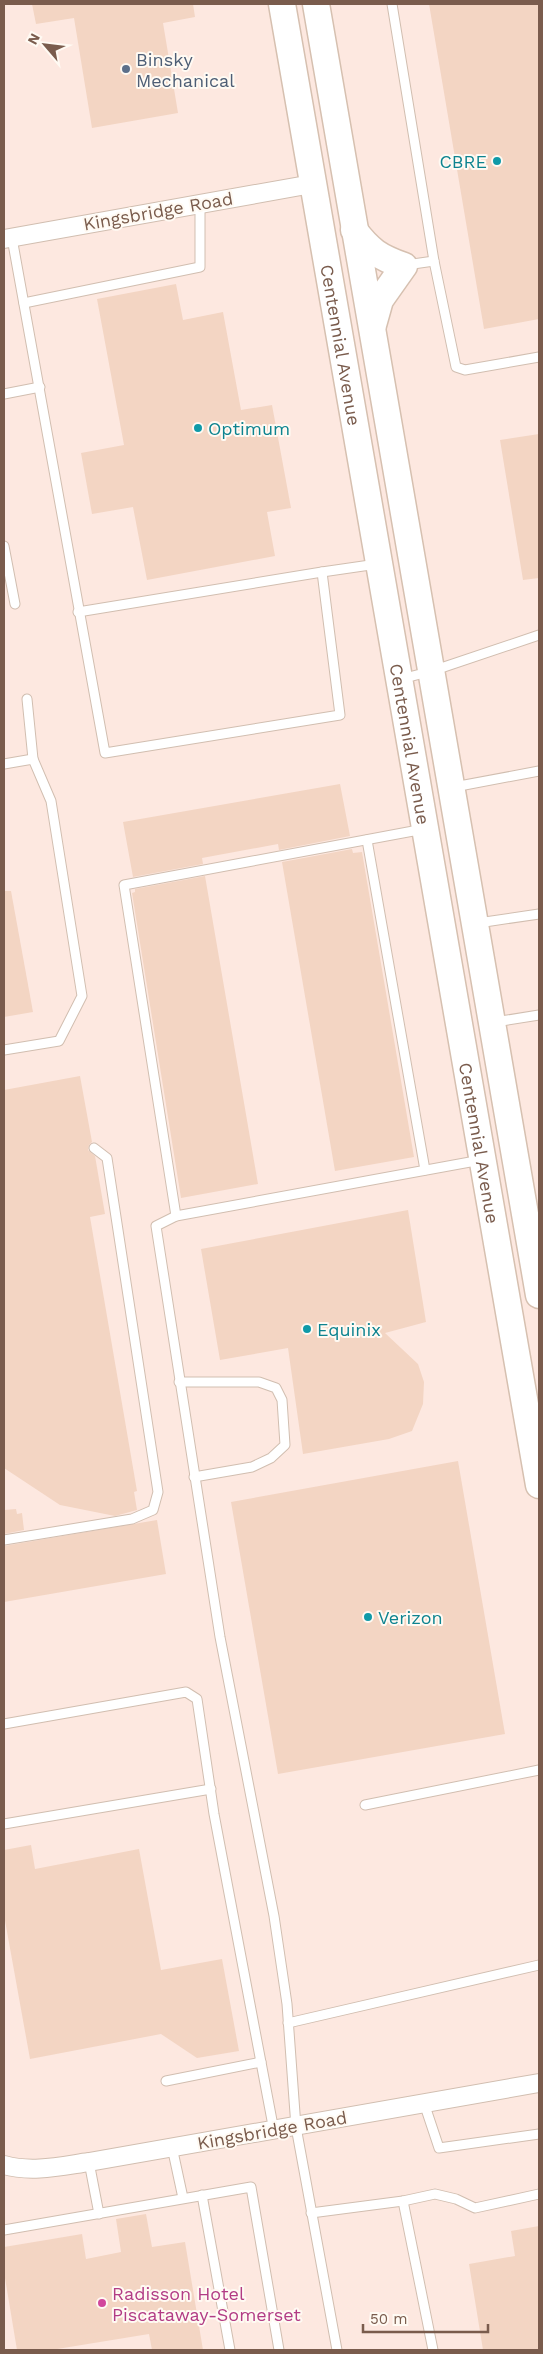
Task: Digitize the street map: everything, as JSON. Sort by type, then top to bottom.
[{"type":"main road","name":"Centennial Avenue","points":[[282,4],[539,1485]]},
{"type":"main road","name":"Centennial Avenue","points":[[316,4],[353,229],[373,326],[539,1294]]},
{"type":"main road","points":[[353,229],[368,249],[384,259],[404,266],[380,300],[373,326]]},
{"type":"street","name":"Kingsbridge Road","points":[[8,238],[312,184]]},
{"type":"street","name":"Kingsbridge Road","points":[[4,2165],[18,2169],[89,2162],[539,2083]]},
{"type":"lane","points":[[392,4],[434,261],[456,368],[465,370],[476,369],[539,357]]},
{"type":"lane","points":[[24,302],[200,266],[200,204]]},
{"type":"lane","points":[[8,238],[24,302],[78,612],[105,753],[340,715],[322,572]]},
{"type":"lane","points":[[404,266],[434,261]]},
{"type":"lane","points":[[4,394],[40,387]]},
{"type":"lane","points":[[4,546],[8,595],[15,604]]},
{"type":"lane","points":[[78,612],[378,564]]},
{"type":"lane","points":[[398,679],[432,671],[539,634]]},
{"type":"lane","points":[[4,1050],[59,1041],[82,996],[51,801],[33,759],[27,699]]},
{"type":"lane","points":[[4,764],[33,759]]},
{"type":"lane","points":[[452,788],[539,771]]},
{"type":"lane","points":[[176,1216],[124,885],[424,829]]},
{"type":"lane","points":[[367,840],[425,1170]]},
{"type":"lane","points":[[476,924],[539,914]]},
{"type":"lane","points":[[492,1023],[539,1015]]},
{"type":"lane","points":[[4,1540],[132,1519],[153,1510],[158,1492],[108,1158],[94,1148]]},
{"type":"lane","points":[[337,2350],[296,2127],[288,2023],[274,1916],[220,1637],[156,1226],[176,1216],[482,1160]]},
{"type":"lane","points":[[179,1382],[259,1382],[276,1388],[282,1400],[285,1444],[272,1458],[252,1467],[194,1477]]},
{"type":"lane","points":[[4,1724],[186,1692],[197,1699],[210,1789],[274,2131]]},
{"type":"lane","points":[[365,1805],[539,1771]]},
{"type":"lane","points":[[4,1824],[210,1789]]},
{"type":"lane","points":[[288,2023],[539,1965]]},
{"type":"lane","points":[[166,2081],[261,2062]]},
{"type":"lane","points":[[424,2104],[439,2148],[539,2134]]},
{"type":"lane","points":[[172,2147],[182,2198]]},
{"type":"lane","points":[[89,2162],[99,2214]]},
{"type":"lane","points":[[4,2230],[251,2187],[279,2350]]},
{"type":"lane","points":[[312,2213],[403,2201],[435,2194],[456,2199],[475,2208],[539,2194]]},
{"type":"lane","points":[[202,2195],[230,2350]]},
{"type":"lane","points":[[403,2201],[433,2350]]},
{"type":"shaded area","points":[[4,4],[539,4],[539,2350],[4,2350]]},
{"type":"building","name":"Binsky Mechanical","points":[[32,4],[193,4],[195,17],[163,23],[178,113],[92,128],[74,18],[36,24]]},
{"type":"building","name":"CBRE","points":[[429,4],[539,4],[539,319],[484,329]]},
{"type":"building","name":"Optimum","points":[[176,284],[183,320],[223,312],[241,410],[272,405],[291,508],[267,512],[275,556],[147,580],[133,507],[92,514],[81,453],[124,445],[97,299]]},
{"type":"building","points":[[539,434],[539,578],[523,580],[500,440]]},
{"type":"building","points":[[340,784],[350,836],[279,850],[278,844],[202,858],[203,864],[133,877],[123,822]]},
{"type":"building","points":[[352,849],[353,853],[362,852],[414,1157],[335,1171],[282,862]]},
{"type":"building","points":[[205,876],[258,1184],[181,1198],[132,893],[135,892],[135,889]]},
{"type":"building","points":[[4,891],[11,891],[33,1012],[4,1017]]},
{"type":"building","points":[[80,1076],[92,1142],[88,1150],[95,1156],[105,1214],[90,1217],[137,1491],[134,1492],[137,1510],[115,1516],[60,1505],[4,1468],[4,1090]]},
{"type":"building","name":"Equinix","points":[[408,1210],[426,1322],[385,1333],[418,1364],[424,1382],[423,1404],[412,1431],[389,1439],[303,1454],[288,1348],[220,1360],[201,1249]]},
{"type":"building","name":"Verizon","points":[[458,1461],[505,1734],[278,1774],[231,1502]]},
{"type":"building","points":[[16,1509],[17,1514],[22,1513],[24,1530],[4,1534],[4,1510]]},
{"type":"building","points":[[157,1520],[166,1574],[4,1602],[4,1546]]},
{"type":"building","points":[[31,1845],[35,1869],[139,1849],[161,1970],[222,1959],[239,2051],[197,2058],[161,2034],[30,2059],[4,1915],[4,1850]]},
{"type":"building","name":"Radisson Hotel Piscataway-Somerset","points":[[146,2214],[152,2247],[185,2242],[203,2350],[152,2350],[149,2334],[51,2350],[17,2350],[4,2272],[4,2247],[82,2234],[86,2259],[121,2252],[116,2219]]},
{"type":"building","points":[[539,2226],[539,2350],[483,2350],[469,2264],[515,2256],[511,2231]]},
{"type":"place","name":"Binsky Mechanical","points":[[126,69]]},
{"type":"place","name":"CBRE","points":[[497,161]]},
{"type":"place","name":"Optimum","points":[[198,428]]},
{"type":"place","name":"Equinix","points":[[307,1329]]},
{"type":"place","name":"Verizon","points":[[368,1617]]},
{"type":"place","name":"Radisson Hotel Piscataway-Somerset","points":[[102,2303]]}]
